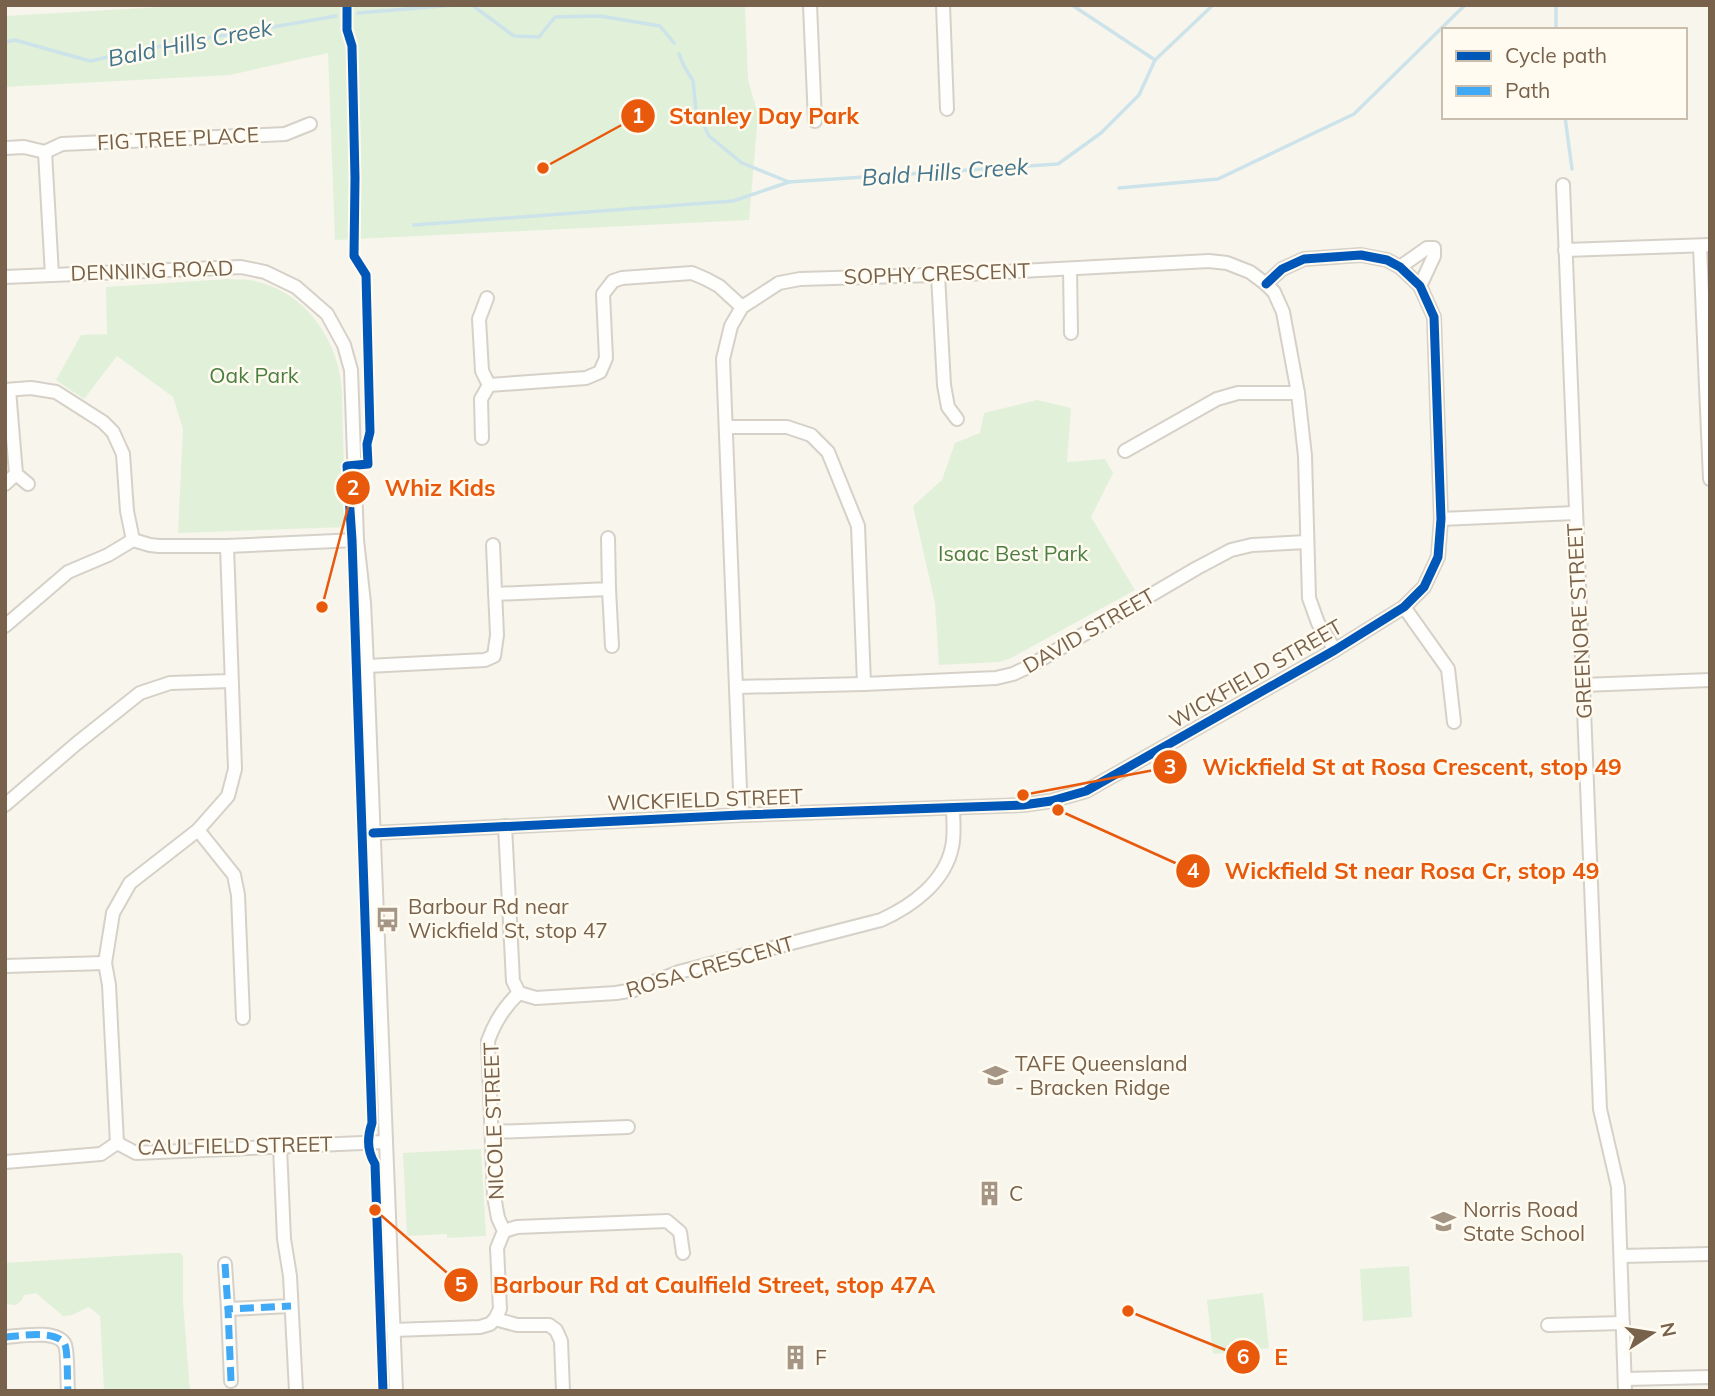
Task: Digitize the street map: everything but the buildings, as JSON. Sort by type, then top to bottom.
[{"type":"street","points":[[810,5],[815,121]]},
{"type":"street","points":[[943,5],[947,109]]},
{"type":"street","name":"FIG TREE PLACE","points":[[45,152],[62,144],[285,134],[310,124]]},
{"type":"street","points":[[5,148],[23,147],[45,152],[52,275]]},
{"type":"street","name":"GREENORE STREET","points":[[1563,185],[1600,1109],[1618,1187],[1625,1385]]},
{"type":"street","points":[[1565,250],[1705,245],[1710,479]]},
{"type":"street","points":[[1401,267],[1427,248],[1434,248],[1434,256],[1420,286]]},
{"type":"street","name":"WICKFIELD STREET","points":[[373,833],[1051,802],[1086,791],[1335,650],[1404,607],[1423,587],[1438,557],[1441,519],[1434,317],[1420,286],[1401,267],[1387,260],[1361,255],[1304,259],[1282,269],[1266,284]]},
{"type":"street","name":"SOPHY CRESCENT","points":[[742,307],[779,283],[800,279],[939,275],[1209,261],[1227,263],[1243,269],[1274,292],[1283,312],[1298,393],[1305,456],[1309,598],[1318,623],[1335,650]]},
{"type":"street","name":"DENNING ROAD","points":[[5,277],[241,267],[265,272],[296,286],[327,314],[344,345],[350,364],[357,540],[364,603],[396,1391]]},
{"type":"street","points":[[1070,269],[1071,333]]},
{"type":"street","points":[[489,385],[586,378],[600,372],[606,358],[603,294],[613,281],[622,278],[692,274],[719,286],[742,307],[731,326],[723,359],[741,815]]},
{"type":"street","points":[[939,275],[944,385],[948,407],[957,419]]},
{"type":"street","points":[[486,298],[478,319],[482,371],[489,385]]},
{"type":"street","points":[[482,438],[481,400],[489,385]]},
{"type":"street","points":[[28,484],[16,474],[7,390],[31,388],[56,392],[103,422],[113,432],[123,454],[127,511],[133,540]]},
{"type":"street","points":[[1125,451],[1217,398],[1238,393],[1298,393]]},
{"type":"street","points":[[726,427],[787,427],[811,435],[828,452],[858,526],[864,684]]},
{"type":"street","points":[[5,484],[16,474]]},
{"type":"street","points":[[1441,519],[1575,513]]},
{"type":"street","points":[[608,538],[612,646]]},
{"type":"street","points":[[5,626],[68,572],[108,555],[133,540],[159,546],[227,546],[357,540]]},
{"type":"street","name":"DAVID STREET","points":[[736,687],[996,678],[1013,674],[1231,550],[1252,545],[1306,542]]},
{"type":"street","points":[[367,666],[485,660],[494,656],[497,635],[493,545]]},
{"type":"street","points":[[117,1143],[109,985],[105,963],[113,913],[130,883],[198,830],[228,796],[235,769],[227,546]]},
{"type":"street","points":[[495,594],[609,589]]},
{"type":"street","points":[[1404,607],[1448,669],[1454,722]]},
{"type":"street","points":[[1583,685],[1710,680]]},
{"type":"street","points":[[5,805],[140,693],[170,683],[231,681]]},
{"type":"street","name":"ROSA CRESCENT","points":[[519,993],[536,998],[634,990],[679,972],[881,920],[898,912],[933,884],[948,860],[952,846],[953,808]]},
{"type":"street","points":[[505,826],[513,981],[519,993]]},
{"type":"street","points":[[198,830],[234,875],[238,895],[243,1018]]},
{"type":"street","points":[[5,966],[105,963]]},
{"type":"street","name":"NICOLE STREET","points":[[495,1319],[500,1309],[497,1248],[504,1231],[498,1218],[494,1196],[488,1041],[505,1006],[519,993]]},
{"type":"street","points":[[492,1132],[628,1127]]},
{"type":"street","name":"CAULFIELD STREET","points":[[5,1162],[101,1154],[117,1143],[136,1153],[385,1142]]},
{"type":"street","points":[[280,1147],[296,1391]]},
{"type":"street","points":[[504,1231],[517,1227],[667,1222],[680,1232],[682,1252]]},
{"type":"street","points":[[1621,1256],[1710,1254]]},
{"type":"street","points":[[225,1264],[231,1381]]},
{"type":"street","points":[[228,1309],[292,1306]]},
{"type":"street","points":[[393,1330],[480,1327],[495,1319],[517,1325],[549,1325],[556,1330],[561,1341],[563,1391]]},
{"type":"street","points":[[1548,1325],[1623,1323]]},
{"type":"street","points":[[5,1337],[51,1334],[59,1338],[65,1345],[68,1391]]},
{"type":"street","points":[[1625,1385],[1710,1377]]},
{"type":"green space","points":[[196,5],[745,5],[748,80],[758,115],[749,220],[335,240],[328,53],[230,75],[5,87],[5,16]]},
{"type":"green space","name":"Oak Park","points":[[249,280],[284,292],[311,315],[331,346],[342,387],[345,527],[178,533],[183,429],[173,397],[117,356],[84,399],[56,380],[81,335],[107,334],[106,287]]},
{"type":"green space","name":"Isaac Best Park","points":[[1037,400],[1071,408],[1067,462],[1105,459],[1113,473],[1091,517],[1135,590],[1011,658],[999,662],[939,665],[935,603],[913,506],[942,480],[955,443],[980,433],[984,413]]},
{"type":"green space","points":[[481,1149],[486,1236],[407,1236],[403,1153]]},
{"type":"green space","points":[[181,1253],[183,1257],[183,1302],[190,1391],[104,1391],[100,1316],[89,1307],[63,1316],[36,1293],[24,1295],[16,1305],[5,1304],[5,1263]]},
{"type":"green space","points":[[1409,1266],[1412,1317],[1363,1321],[1360,1269]]},
{"type":"green space","points":[[1263,1293],[1269,1348],[1213,1354],[1207,1300]]},
{"type":"waterway","name":"Bald Hills Creek","points":[[358,13],[454,5]]},
{"type":"waterway","name":"Bald Hills Creek","points":[[472,5],[514,36],[539,37],[555,17],[600,16],[660,26],[674,43]]},
{"type":"waterway","points":[[1072,5],[1155,60]]},
{"type":"waterway","name":"Bald Hills Creek","points":[[679,54],[693,81],[696,110],[709,136],[742,163],[789,182],[1058,164],[1101,133],[1139,95],[1155,60],[1213,5]]},
{"type":"waterway","points":[[1119,188],[1218,179],[1354,114],[1465,5]]},
{"type":"waterway","points":[[1556,5],[1556,28]]},
{"type":"waterway","name":"Bald Hills Creek","points":[[5,42],[15,40],[90,61],[336,16]]},
{"type":"waterway","points":[[1565,119],[1572,169]]},
{"type":"waterway","points":[[414,225],[733,201],[789,182]]},
{"type":"marked path","points":[[225,1264],[228,1309]]},
{"type":"marked path","points":[[231,1381],[228,1309],[291,1306]]},
{"type":"marked path","points":[[5,1337],[47,1335],[61,1340],[66,1349],[68,1391]]},
{"type":"cycle path","points":[[347,5],[347,30],[352,46],[354,256],[366,275],[370,432],[367,444],[368,464],[347,466],[352,540],[372,1123],[369,1144],[375,1164],[383,1391]]},
{"type":"cycle path","points":[[373,833],[741,815],[1023,805],[1051,801],[1086,791],[1335,650],[1404,607],[1424,587],[1438,557],[1441,519],[1434,317],[1420,286],[1400,267],[1387,260],[1361,255],[1304,259],[1282,269],[1266,284]]},
{"type":"place","name":"Stanley Day Park","points":[[543,168]]},
{"type":"place","name":"Whiz Kids","points":[[322,607]]},
{"type":"place","name":"Wickfield St at Rosa Crescent, stop 49","points":[[1023,795]]},
{"type":"place","name":"Wickfield St near Rosa Cr, stop 49","points":[[1058,810]]},
{"type":"place","name":"Barbour Rd near Wickfield St, stop 47","points":[[388,919]]},
{"type":"place","name":"TAFE Queensland - Bracken Ridge","points":[[995,1076]]},
{"type":"place","name":"C","points":[[989,1194]]},
{"type":"place","name":"Barbour Rd at Caulfield Street, stop 47A","points":[[375,1210]]},
{"type":"place","name":"Norris Road State School","points":[[1443,1222]]},
{"type":"place","name":"E","points":[[1128,1311]]},
{"type":"place","name":"F","points":[[795,1358]]}]
